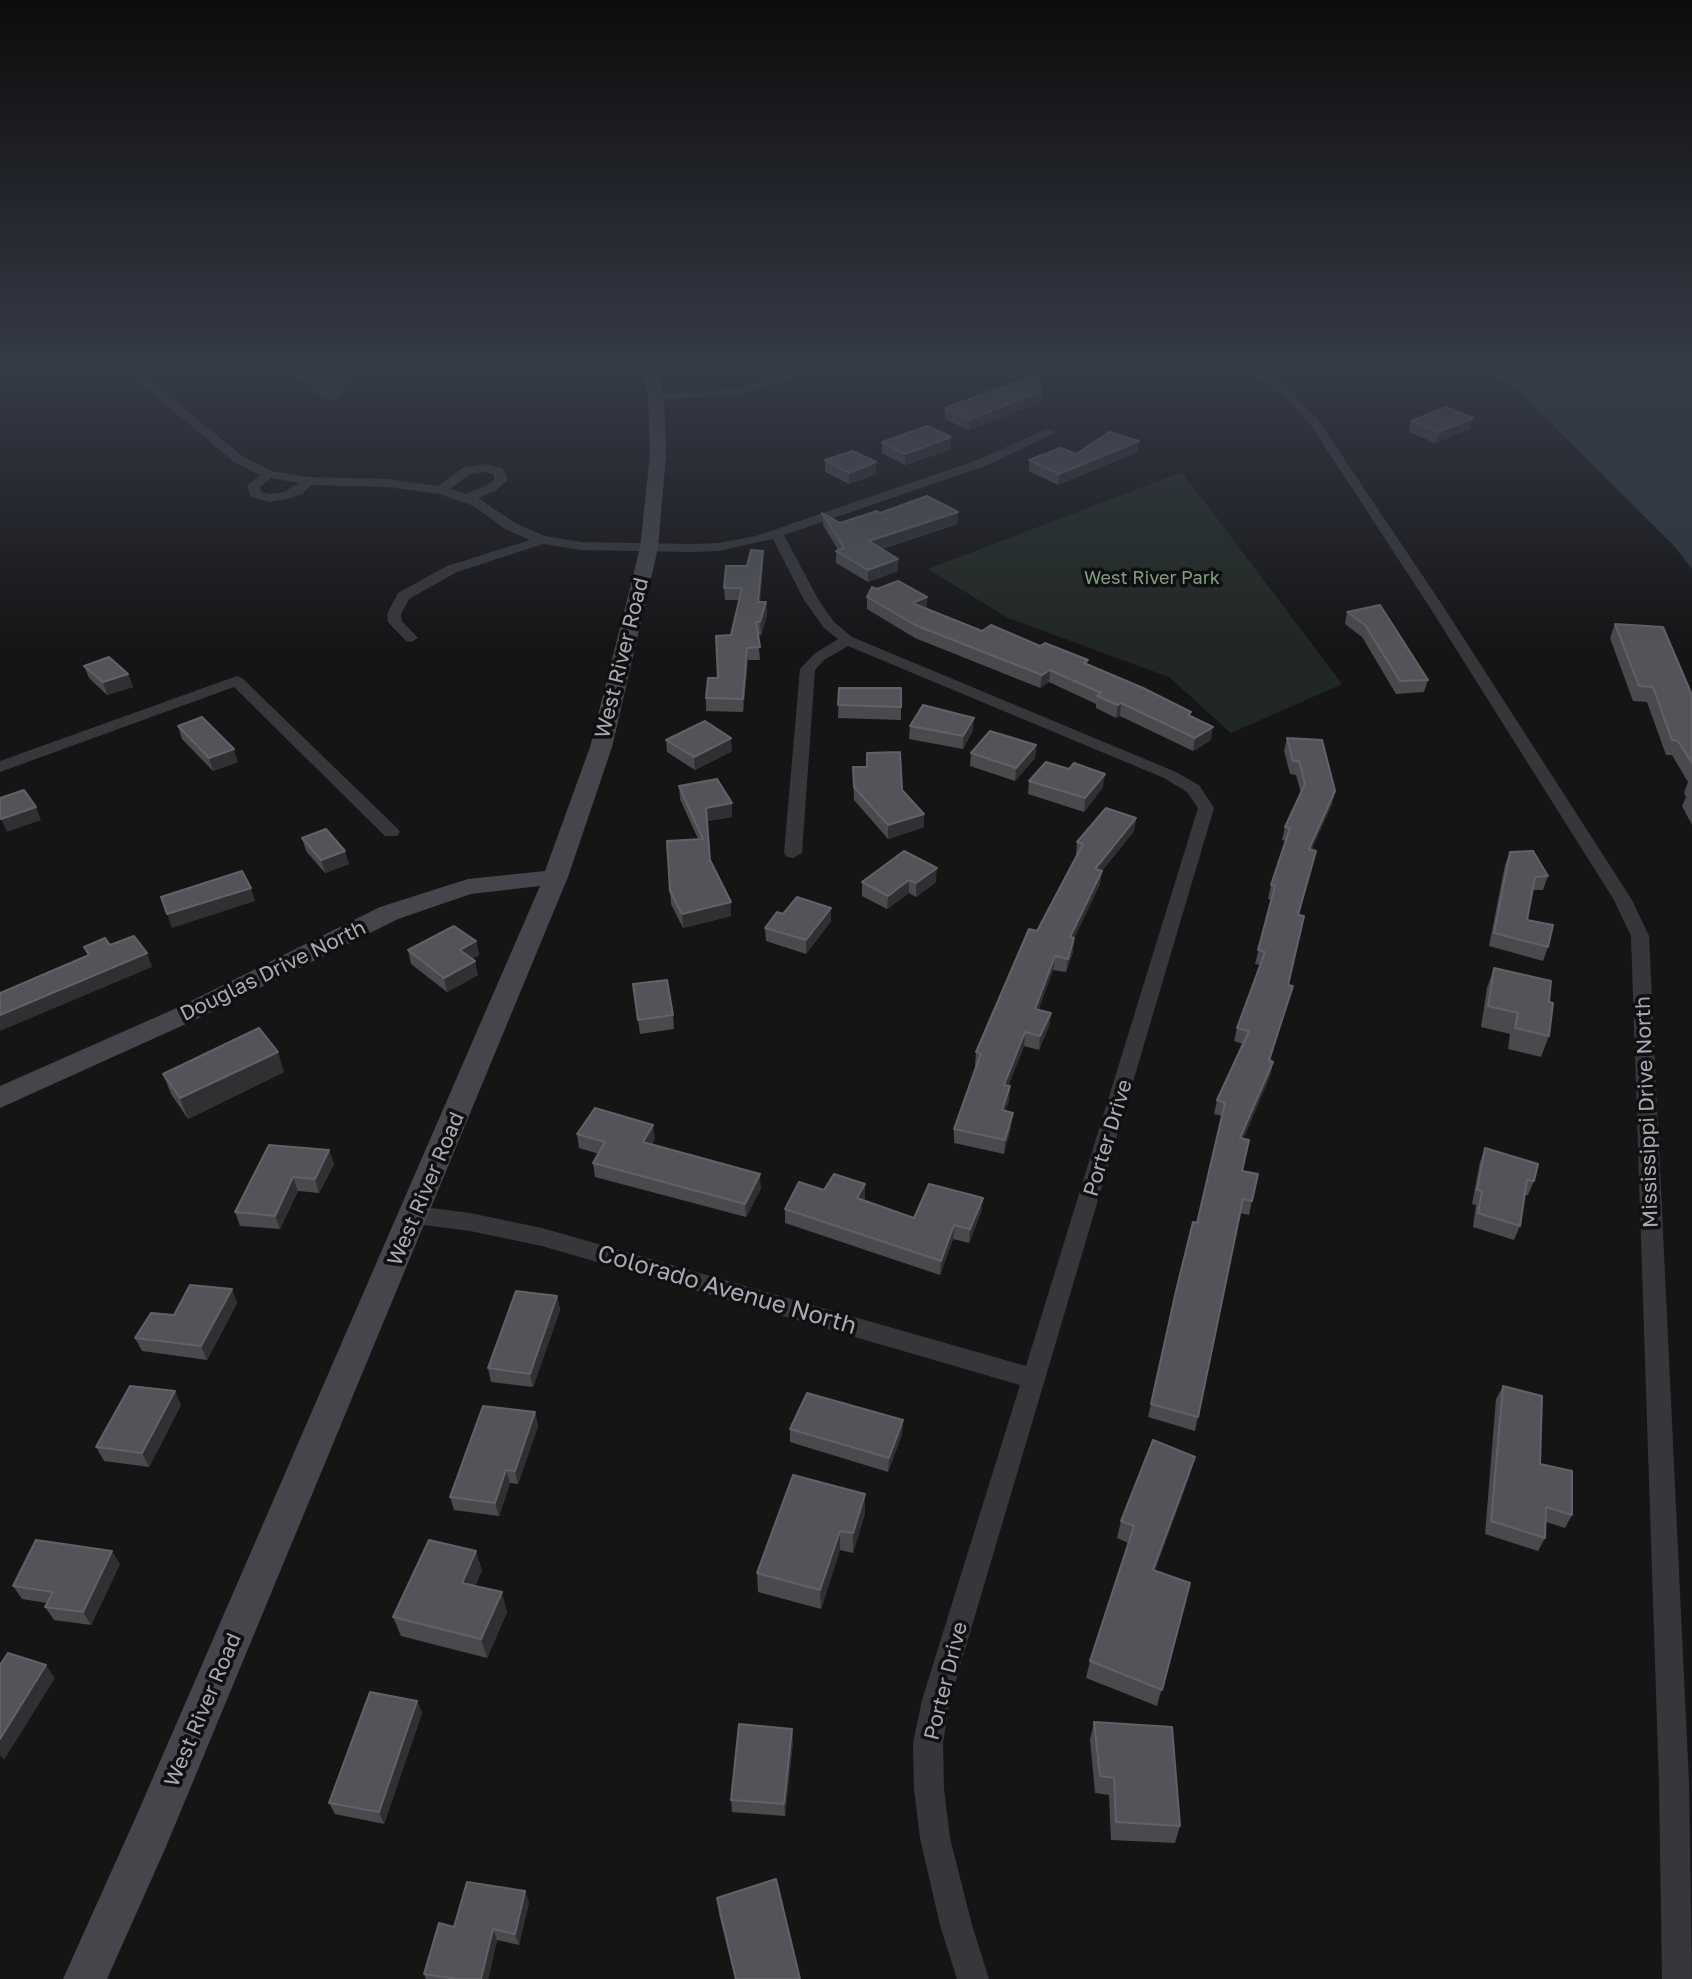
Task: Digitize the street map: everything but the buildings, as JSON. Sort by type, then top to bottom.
[{"type":"main road","name":"West River Road","points":[[85,1979],[416,1214],[555,877],[608,723],[649,548],[657,460]]},
{"type":"main road","name":"Douglas Drive North","points":[[0,1098],[188,1013],[389,913],[468,887],[555,877]]},
{"type":"street","points":[[241,460],[269,474],[308,481],[397,484],[441,490],[468,498],[510,526],[541,540],[582,546],[649,548],[718,547],[777,534],[988,460]]},
{"type":"street","name":"Mississippi Drive North","points":[[1339,460],[1434,603],[1623,900],[1640,936],[1674,1783],[1678,1979]]},
{"type":"street","points":[[441,490],[466,471],[485,468],[498,471],[502,480],[468,498]]},
{"type":"street","points":[[269,474],[253,486],[256,494],[270,498],[287,495],[298,491],[308,481]]},
{"type":"street","name":"Porter Drive","points":[[777,534],[811,600],[830,625],[846,640],[1170,775],[1193,789],[1206,808],[940,1689],[928,1743],[929,1789],[935,1838],[956,1925],[973,1979]]},
{"type":"street","points":[[411,638],[395,622],[394,614],[403,596],[452,569],[541,540]]},
{"type":"street","points":[[793,853],[808,669],[819,657],[846,640]]},
{"type":"street","points":[[0,767],[237,681],[275,722],[391,832]]},
{"type":"street","name":"Colorado Avenue North","points":[[416,1214],[542,1237],[1035,1379]]},
{"type":"green space","name":"West River Park","points":[[1182,472],[1342,684],[1231,733],[1169,677],[1008,618],[928,569]]},
{"type":"shaded area","points":[[1588,460],[1692,460],[1692,569],[1676,548]]}]
